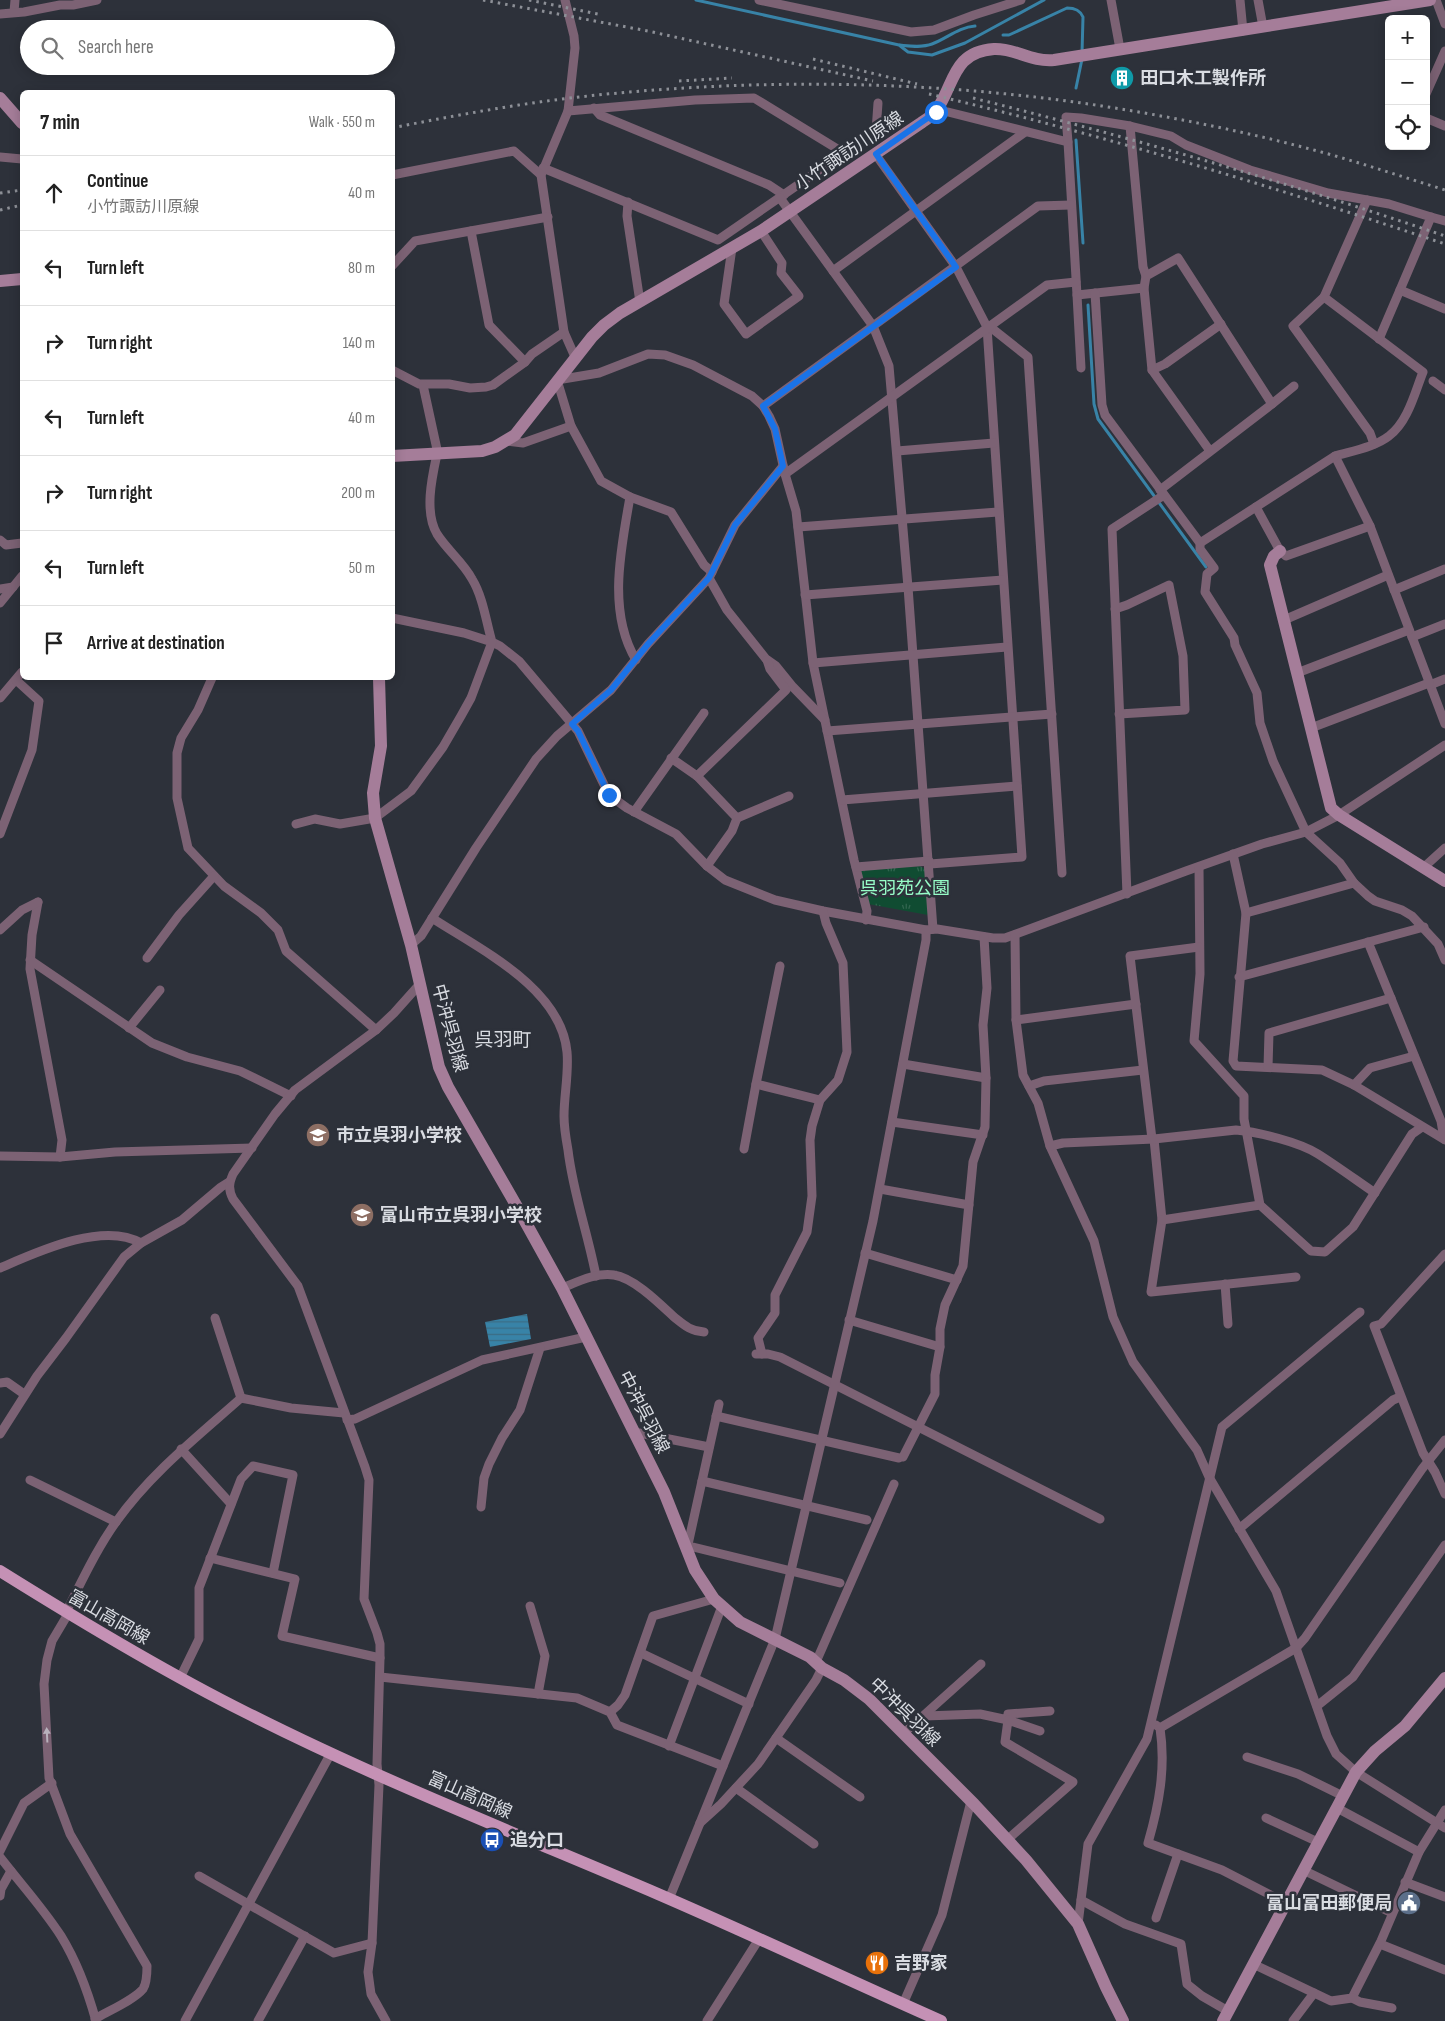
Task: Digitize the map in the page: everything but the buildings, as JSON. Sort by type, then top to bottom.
[{"type":"main road","name":"小竹諏訪川原線","points":[[395,456],[482,451],[506,441],[522,429],[558,380],[573,353],[604,325],[761,231],[936,112],[961,62],[978,52],[995,49],[1013,51],[1042,61],[1263,27],[1407,2],[1430,0]]},
{"type":"main road","points":[[0,98],[20,121]]},
{"type":"main road","points":[[0,281],[20,279]]},
{"type":"main road","points":[[1280,551],[1274,556],[1270,565],[1331,808],[1339,815],[1445,881]]},
{"type":"main road","name":"中沖呉羽線","points":[[379,680],[381,746],[373,793],[375,818],[411,945],[419,985],[442,1074],[562,1288],[664,1492],[695,1570],[718,1602],[740,1622],[810,1657],[863,1694],[972,1801],[1078,1924],[1123,2021]]},
{"type":"main road","name":"富山高岡線","points":[[0,1571],[67,1613],[180,1678],[247,1713],[378,1774],[578,1862],[669,1899],[940,2021]]},
{"type":"main road","points":[[1226,2016],[1356,1772],[1375,1751],[1405,1726],[1445,1678]]},
{"type":"street","points":[[14,12],[15,0]]},
{"type":"street","points":[[0,14],[98,0]]},
{"type":"street","points":[[565,0],[575,48],[568,111],[542,171],[564,332],[573,353]]},
{"type":"street","points":[[759,0],[911,32],[934,30],[1021,0]]},
{"type":"street","points":[[1111,0],[1120,50]]},
{"type":"street","points":[[1240,0],[1243,30]]},
{"type":"street","points":[[1258,0],[1263,27]]},
{"type":"street","points":[[1436,0],[1445,24]]},
{"type":"street","points":[[1430,85],[1445,51]]},
{"type":"street","points":[[568,111],[695,100],[754,98],[844,153]]},
{"type":"street","points":[[718,240],[876,131],[878,104]]},
{"type":"street","points":[[594,108],[600,115],[768,185],[782,196],[789,211],[873,326],[889,366],[893,395],[930,862],[930,930],[926,940],[902,1064],[880,1189],[776,1639],[669,1899]]},
{"type":"street","points":[[936,112],[948,112],[1068,142]]},
{"type":"street","points":[[1081,368],[1066,117],[1130,126],[1171,136],[1186,145],[1250,170],[1328,193],[1367,200],[1445,221]]},
{"type":"street","points":[[1430,120],[1445,126]]},
{"type":"street","points":[[1130,126],[1142,267],[1146,276],[1144,288],[1152,370],[1210,451]]},
{"type":"street","points":[[833,271],[1025,132]]},
{"type":"street","points":[[395,175],[514,151],[542,171],[628,202],[718,240],[729,250],[724,304],[746,334],[799,296],[781,272],[782,263],[761,231]]},
{"type":"street","points":[[856,867],[1022,856],[987,327],[956,267],[876,154]]},
{"type":"street","points":[[0,157],[20,159]]},
{"type":"street","points":[[1367,200],[1324,297],[1293,326],[1370,433],[1374,444]]},
{"type":"street","points":[[628,202],[627,216],[640,302]]},
{"type":"street","points":[[763,406],[1038,206],[1071,205]]},
{"type":"street","points":[[395,263],[416,242],[548,217]]},
{"type":"street","points":[[1380,339],[1431,217]]},
{"type":"street","points":[[471,231],[489,325],[525,362]]},
{"type":"street","points":[[1146,276],[1178,258],[1272,404]]},
{"type":"street","points":[[411,945],[421,936],[476,848],[536,759],[557,736],[611,690],[710,575],[735,525],[784,470],[893,395],[1047,284],[1076,282]]},
{"type":"street","points":[[1077,295],[1144,288]]},
{"type":"street","points":[[1400,290],[1445,309]]},
{"type":"street","points":[[1095,294],[1102,406],[1105,415],[1160,496],[1200,543],[1200,550],[1214,568],[1207,574],[1204,592],[1234,638],[1235,645],[1257,693],[1260,723],[1273,761],[1306,832],[1340,863],[1354,883],[1375,901],[1402,910],[1442,941],[1445,960]]},
{"type":"street","points":[[1200,543],[1335,456],[1374,444],[1389,436],[1398,428],[1405,415],[1423,372],[1324,297]]},
{"type":"street","points":[[1152,370],[1165,364],[1221,324]]},
{"type":"street","points":[[987,327],[994,330],[1028,357],[1062,873]]},
{"type":"street","points":[[395,371],[423,384],[449,384],[470,388],[486,387],[493,385],[525,362],[532,354],[564,332]]},
{"type":"street","points":[[825,720],[793,688],[776,666],[766,659],[727,610],[710,575],[671,512],[630,497],[601,481],[570,426],[558,380],[599,373],[648,354],[665,355],[693,365],[728,382],[752,396],[763,406],[775,429],[796,511],[813,663],[867,911],[866,920]]},
{"type":"street","points":[[1433,381],[1445,390]]},
{"type":"street","points":[[296,824],[315,819],[340,824],[375,818],[411,791],[443,747],[471,698],[492,642],[476,586],[457,556],[436,532],[432,524],[430,489],[437,454],[423,384]]},
{"type":"street","points":[[1126,894],[1112,529],[1160,496],[1210,451],[1294,386]]},
{"type":"street","points":[[506,441],[523,443],[570,426]]},
{"type":"street","points":[[897,451],[994,444]]},
{"type":"street","points":[[1335,456],[1370,526],[1445,724]]},
{"type":"street","points":[[630,497],[619,567],[620,602],[628,647],[636,660]]},
{"type":"street","points":[[1256,507],[1280,551],[1286,556],[1370,526]]},
{"type":"street","points":[[798,527],[998,512]]},
{"type":"street","points":[[0,540],[6,545],[20,543]]},
{"type":"street","points":[[1394,590],[1445,570]]},
{"type":"street","points":[[1284,620],[1388,575]]},
{"type":"street","points":[[0,603],[20,579]]},
{"type":"street","points":[[805,595],[1003,580]]},
{"type":"street","points":[[1115,609],[1169,585],[1183,656],[1185,710],[1119,714]]},
{"type":"street","points":[[0,589],[13,588]]},
{"type":"street","points":[[395,619],[457,632],[492,642],[519,661],[578,731],[609,795],[634,812],[676,834],[707,866],[725,880],[775,900],[823,911],[866,920],[984,937],[1005,938],[1233,854],[1306,832],[1339,815],[1445,745]]},
{"type":"street","points":[[1297,674],[1411,633],[1445,624]]},
{"type":"street","points":[[813,663],[1008,648]]},
{"type":"street","points":[[697,776],[786,690],[770,669],[766,659]]},
{"type":"street","points":[[0,698],[20,675]]},
{"type":"street","points":[[1311,728],[1445,679]]},
{"type":"street","points":[[0,834],[32,750],[39,701],[16,680]]},
{"type":"street","points":[[211,680],[198,710],[181,738],[176,766],[177,798],[184,839],[193,854],[232,894],[261,913],[278,930],[286,951],[376,1030]]},
{"type":"street","points":[[634,812],[704,713]]},
{"type":"street","points":[[827,731],[1052,714]]},
{"type":"street","points":[[671,758],[697,776],[737,818]]},
{"type":"street","points":[[842,800],[1017,786]]},
{"type":"street","points":[[707,866],[732,830],[737,818],[789,796]]},
{"type":"street","points":[[1423,868],[1445,848]]},
{"type":"street","points":[[1233,854],[1246,913],[1233,1061],[1236,1066],[1322,1070],[1354,1085],[1445,1140]]},
{"type":"street","points":[[1199,867],[1200,974],[1194,1041],[1244,1096],[1246,1131],[1260,1205],[1311,1251],[1325,1252],[1353,1227],[1412,1134],[1422,1127]]},
{"type":"street","points":[[147,958],[179,915],[214,876]]},
{"type":"street","points":[[1246,913],[1354,883]]},
{"type":"street","points":[[0,930],[22,910],[38,902],[32,934],[30,960],[33,992],[62,1140],[60,1157]]},
{"type":"street","points":[[823,911],[826,923],[843,963],[847,1052],[838,1080],[820,1100],[810,1136],[812,1196],[810,1223],[804,1241],[775,1295],[775,1313],[758,1338],[759,1354],[780,1357],[1100,1519]]},
{"type":"street","points":[[432,918],[503,964],[532,988],[550,1007],[562,1028],[567,1052],[564,1117],[568,1151],[574,1192],[591,1249],[596,1276]]},
{"type":"street","points":[[1240,977],[1424,927]]},
{"type":"street","points":[[1015,934],[1016,1020],[1023,1075],[1040,1110],[1050,1146],[1094,1241],[1113,1316],[1127,1351],[1137,1370],[1198,1450],[1209,1477],[1276,1591],[1327,1736],[1336,1754],[1356,1772],[1445,1828]]},
{"type":"street","points":[[716,1416],[901,1458],[919,1426],[935,1394],[940,1330],[945,1305],[963,1266],[973,1162],[983,1135],[986,1116],[983,1025],[987,988],[984,937]]},
{"type":"street","points":[[1368,942],[1442,1121],[1445,1140]]},
{"type":"street","points":[[1199,947],[1130,956],[1162,1220],[1151,1292],[1296,1276]]},
{"type":"street","points":[[30,960],[152,1043],[167,1050],[240,1071],[291,1096]]},
{"type":"street","points":[[744,1149],[780,966]]},
{"type":"street","points":[[0,1434],[24,1394],[124,1258],[141,1243],[182,1220],[229,1182],[295,1090],[376,1030],[419,985]]},
{"type":"street","points":[[129,1028],[160,990]]},
{"type":"street","points":[[1268,1068],[1268,1033],[1391,998]]},
{"type":"street","points":[[1016,1020],[1136,1004]]},
{"type":"street","points":[[1354,1085],[1370,1068],[1414,1056]]},
{"type":"street","points":[[902,1064],[986,1078]]},
{"type":"street","points":[[1029,1086],[1044,1081],[1143,1070]]},
{"type":"street","points":[[756,1084],[820,1100]]},
{"type":"street","points":[[892,1122],[983,1135]]},
{"type":"street","points":[[1050,1146],[1063,1143],[1153,1139],[1236,1130],[1257,1132],[1310,1150],[1375,1193]]},
{"type":"street","points":[[0,1156],[60,1157],[115,1152],[252,1148]]},
{"type":"street","points":[[229,1182],[228,1191],[233,1199],[298,1286],[369,1480],[364,1598],[380,1644],[380,1677],[372,1943],[368,1972],[371,1994],[386,2021]]},
{"type":"street","points":[[880,1189],[969,1206]]},
{"type":"street","points":[[1162,1220],[1260,1205]]},
{"type":"street","points":[[0,1268],[55,1246],[81,1239],[104,1236],[120,1237],[134,1239],[141,1243]]},
{"type":"street","points":[[865,1253],[957,1280]]},
{"type":"street","points":[[1445,1254],[1381,1324],[1374,1326],[1400,1397],[1428,1463],[1435,1472],[1445,1494]]},
{"type":"street","points":[[562,1288],[596,1276],[615,1275],[625,1278],[649,1294],[688,1329],[704,1332]]},
{"type":"street","points":[[1225,1284],[1228,1324]]},
{"type":"street","points":[[1078,1924],[1088,1844],[1148,1739],[1222,1427],[1360,1312]]},
{"type":"street","points":[[215,1318],[241,1398]]},
{"type":"street","points":[[849,1320],[940,1347]]},
{"type":"street","points":[[241,1398],[355,1419],[482,1360],[586,1337]]},
{"type":"street","points":[[481,1507],[484,1478],[489,1464],[502,1438],[520,1410],[540,1348]]},
{"type":"street","points":[[0,1384],[7,1382],[24,1394]]},
{"type":"street","points":[[1240,1529],[1400,1397]]},
{"type":"street","points":[[0,1857],[28,1890],[61,1936],[83,1979],[95,2020],[134,1996],[143,1988],[147,1977],[147,1966],[70,1834],[50,1778],[44,1684],[47,1660],[52,1641],[95,1554],[116,1522],[142,1489],[181,1449],[241,1398]]},
{"type":"street","points":[[687,1549],[719,1404]]},
{"type":"street","points":[[634,1432],[709,1447]]},
{"type":"street","points":[[1160,1728],[1296,1648],[1445,1440]]},
{"type":"street","points":[[181,1449],[231,1504]]},
{"type":"street","points":[[180,1678],[199,1639],[199,1588],[241,1479],[254,1466],[293,1475],[273,1572]]},
{"type":"street","points":[[30,1480],[116,1522]]},
{"type":"street","points":[[702,1481],[868,1520]]},
{"type":"street","points":[[700,1823],[758,1764],[816,1680],[819,1665],[894,1484]]},
{"type":"street","points":[[1317,1706],[1353,1677],[1445,1546]]},
{"type":"street","points":[[687,1549],[693,1547],[840,1583]]},
{"type":"street","points":[[210,1558],[273,1572],[295,1579],[282,1636],[380,1658]]},
{"type":"street","points":[[610,1712],[625,1695],[653,1616],[718,1602],[695,1679],[669,1746]]},
{"type":"street","points":[[530,1606],[544,1656],[538,1694]]},
{"type":"street","points":[[641,1653],[749,1704]]},
{"type":"street","points":[[904,1733],[981,1664]]},
{"type":"street","points":[[380,1677],[577,1698],[610,1712],[617,1725],[723,1766]]},
{"type":"street","points":[[1007,1840],[1073,1782],[1005,1742],[1008,1714],[1050,1711]]},
{"type":"street","points":[[925,1716],[980,1714],[1008,1720],[1040,1731]]},
{"type":"street","points":[[1151,1722],[1160,1728],[1164,1750],[1163,1772],[1156,1814],[1148,1843],[1222,1870],[1286,1903]]},
{"type":"street","points":[[776,1738],[860,1797]]},
{"type":"street","points":[[185,2021],[331,1753]]},
{"type":"street","points":[[1247,1757],[1298,1774],[1343,1796]]},
{"type":"street","points":[[0,1851],[24,1803],[52,1783]]},
{"type":"street","points":[[736,1788],[814,1844]]},
{"type":"street","points":[[903,2004],[942,1915],[972,1801]]},
{"type":"street","points":[[1337,1808],[1419,1852]]},
{"type":"street","points":[[1352,1998],[1380,1944],[1419,1852],[1445,1810]]},
{"type":"street","points":[[1266,1818],[1318,1842]]},
{"type":"street","points":[[1156,1918],[1178,1854]]},
{"type":"street","points":[[1303,1870],[1392,1913]]},
{"type":"street","points":[[0,1896],[1,1889],[11,1871]]},
{"type":"street","points":[[198,1876],[334,1952],[372,1943]]},
{"type":"street","points":[[1405,1882],[1445,1897]]},
{"type":"street","points":[[1081,1900],[1125,1924],[1181,1944],[1187,1984],[1226,2016]]},
{"type":"street","points":[[258,2021],[305,1936]]},
{"type":"street","points":[[707,2021],[759,1940]]},
{"type":"street","points":[[1380,1944],[1445,1970]]},
{"type":"street","points":[[1253,1964],[1332,2001],[1352,1998],[1360,2002],[1392,2008]]},
{"type":"street","points":[[1293,2021],[1314,1993]]},
{"type":"green space","name":"呉羽苑公園","points":[[920,866],[925,869],[928,915],[868,904],[860,872],[862,870]]},
{"type":"water","points":[[527,1314],[531,1339],[490,1347],[485,1322]]},
{"type":"waterway","points":[[696,0],[899,45],[908,52],[932,55],[965,43],[1044,0]]},
{"type":"waterway","points":[[1003,35],[1009,35],[1067,8],[1072,8],[1079,11],[1083,17],[1082,53]]},
{"type":"waterway","points":[[900,45],[928,45],[975,26]]},
{"type":"waterway","points":[[1076,88],[1082,59]]},
{"type":"waterway","points":[[1076,140],[1083,243]]},
{"type":"waterway","points":[[1088,305],[1094,404],[1098,419],[1206,567]]},
{"type":"railway","points":[[483,0],[648,31],[873,81]]},
{"type":"railway","points":[[529,0],[598,14]]},
{"type":"railway","points":[[813,59],[917,84]]},
{"type":"railway","points":[[679,81],[732,78]]},
{"type":"railway","points":[[395,127],[539,102],[652,90],[781,84],[909,87],[1038,97],[1189,121],[1304,147],[1445,190]]},
{"type":"railway","points":[[929,94],[1124,144],[1317,202],[1445,244]]},
{"type":"railway","points":[[973,98],[1210,162],[1387,216],[1445,236]]},
{"type":"railway","points":[[0,193],[20,190]]},
{"type":"railway","points":[[0,210],[20,205]]},
{"type":"place","name":"田口木工製作所","points":[[1122,78]]},
{"type":"place","name":"市立呉羽小学校","points":[[318,1135]]},
{"type":"place","name":"富山市立呉羽小学校","points":[[362,1215]]},
{"type":"place","name":"追分口","points":[[492,1840]]},
{"type":"place","name":"富山富田郵便局","points":[[1409,1903]]},
{"type":"place","name":"吉野家","points":[[877,1963]]},
{"type":"district","name":"呉羽町","points":[[503,1039]]},
{"type":"route","points":[[609,795],[578,731],[572,724],[611,690],[648,644],[709,578],[735,525],[783,466],[775,429],[763,406],[956,267],[876,154],[936,112]]}]
